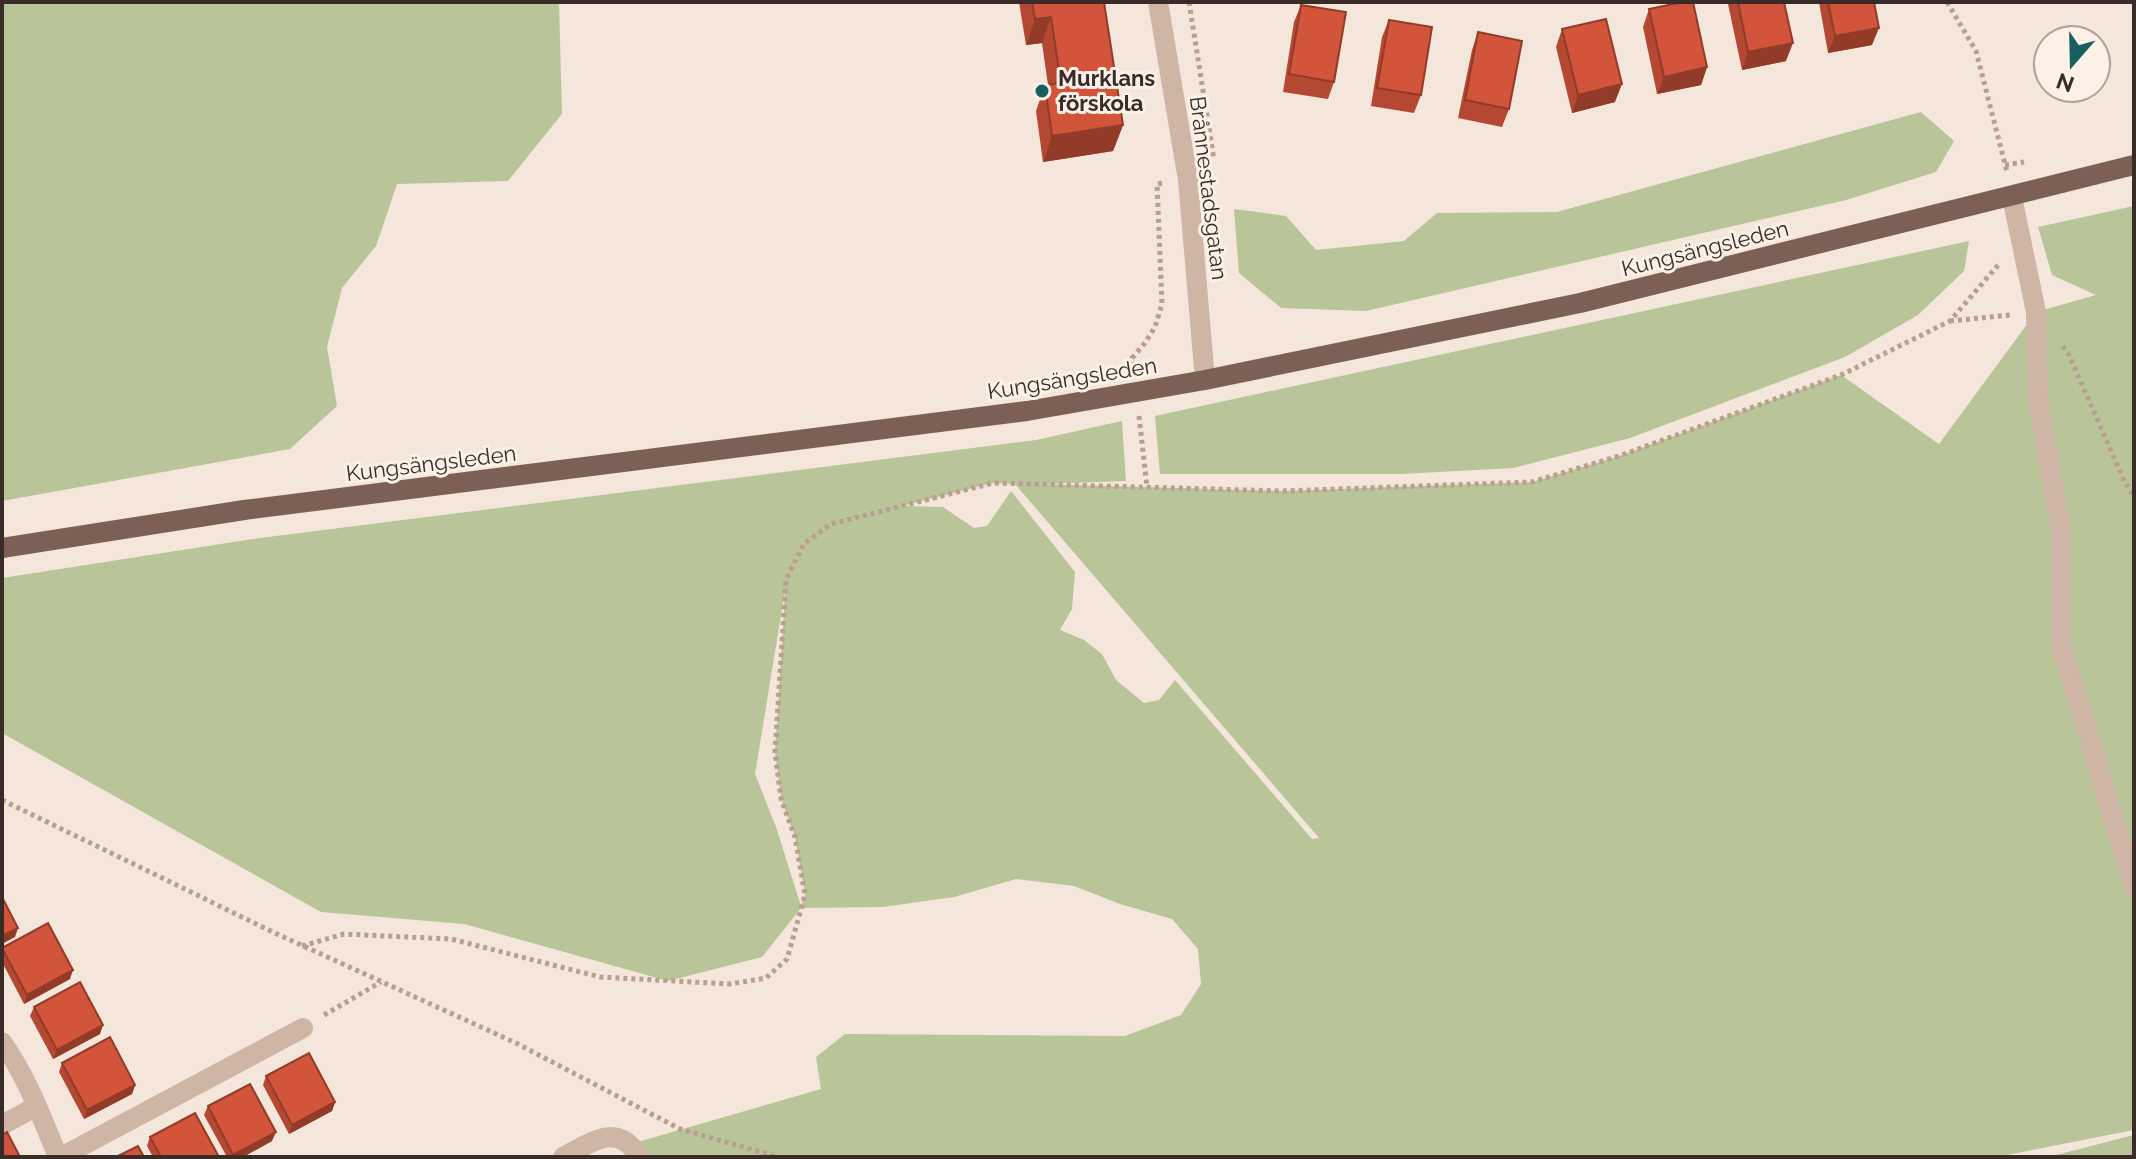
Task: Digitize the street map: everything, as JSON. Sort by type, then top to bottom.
[{"type":"main road","name":"Kungsängsleden","points":[[2,548],[244,510],[1027,411],[1205,380],[1580,303],[2134,165]]},
{"type":"street","name":"Brånnestadsgatan","points":[[1158,2],[1188,180],[1205,380]]},
{"type":"street","points":[[2012,197],[2036,312],[2038,401],[2061,531],[2061,645],[2134,887]]},
{"type":"street","points":[[2,1042],[11,1054],[60,1157],[303,1028]]},
{"type":"street","points":[[2,1125],[37,1106]]},
{"type":"street","points":[[563,1157],[593,1141],[613,1136],[631,1144],[639,1157]]},
{"type":"path","points":[[1947,2],[1976,51],[2012,197]]},
{"type":"path","points":[[1950,321],[2021,239]]},
{"type":"path","points":[[302,946],[344,934],[451,939],[600,977],[730,984],[766,978],[787,959],[805,895],[795,837],[781,799],[775,752],[786,579],[804,544],[831,524],[993,483],[1283,491],[1532,482],[1619,456],[1841,375],[1950,321],[2036,312],[2068,353],[2134,497]]},
{"type":"path","points":[[2,800],[302,946],[516,1043],[680,1129],[778,1157]]},
{"type":"path","points":[[303,1028],[382,982]]},
{"type":"green space","points":[[2,2],[559,2],[562,114],[508,181],[397,184],[376,246],[342,288],[327,347],[337,406],[290,449],[2,501]]},
{"type":"green space","points":[[1921,112],[1954,141],[1936,172],[1846,200],[1366,311],[1281,308],[1239,273],[1234,209],[1286,216],[1316,250],[1404,241],[1437,213],[1557,212]]},
{"type":"green space","points":[[2134,206],[2134,1130],[1997,1157],[639,1157],[631,1144],[821,1089],[816,1057],[845,1034],[1125,1036],[1181,1015],[1201,984],[1198,949],[1172,919],[1074,886],[1016,879],[954,897],[883,907],[801,908],[762,957],[668,981],[464,924],[321,912],[2,733],[2,578],[253,539],[1036,440],[1122,421],[1126,481],[1039,484],[1283,491],[1532,482],[1619,456],[1841,375],[1939,444],[2036,312],[2096,295],[2052,275],[2038,227]],"holes":[[[993,483],[1015,484],[1319,838],[1312,839],[1175,680],[1159,700],[1144,703],[1116,680],[1102,654],[1084,640],[1060,630],[1072,609],[1075,572],[1011,491],[987,526],[974,528],[943,507],[903,506]],[[785,591],[775,752],[781,799],[795,837],[805,895],[801,906],[755,774]]]},
{"type":"green space","points":[[1969,241],[1964,271],[1918,315],[1845,357],[1630,438],[1513,468],[1401,474],[1160,474],[1155,416]]},
{"type":"green space","points":[[2134,1135],[2134,1157],[2048,1157]]},
{"type":"building","points":[[1032,2],[1104,2],[1123,125],[1052,136],[1045,85],[1061,83],[1051,17],[1035,19]]},
{"type":"building","points":[[1693,2],[1707,67],[1664,77],[1649,9]]},
{"type":"building","points":[[1738,2],[1784,2],[1793,43],[1748,52]]},
{"type":"building","points":[[1828,2],[1874,2],[1879,28],[1835,36]]},
{"type":"building","points":[[1301,5],[1346,12],[1334,82],[1289,74]]},
{"type":"building","points":[[1606,19],[1622,84],[1578,95],[1562,29]]},
{"type":"building","points":[[1389,20],[1432,27],[1421,95],[1377,88]]},
{"type":"building","points":[[1478,32],[1522,41],[1509,109],[1465,100]]},
{"type":"building","points":[[2,897],[18,928],[2,936]]},
{"type":"building","points":[[48,923],[73,970],[27,995],[2,948]]},
{"type":"building","points":[[80,982],[103,1025],[57,1050],[34,1007]]},
{"type":"building","points":[[110,1037],[135,1085],[87,1110],[62,1063]]},
{"type":"building","points":[[309,1053],[335,1102],[292,1125],[266,1076]]},
{"type":"building","points":[[250,1084],[276,1132],[233,1155],[208,1106]]},
{"type":"building","points":[[195,1113],[219,1157],[161,1157],[150,1137]]},
{"type":"building","points":[[7,1132],[20,1157],[2,1157],[2,1135]]},
{"type":"building","points":[[138,1146],[144,1157],[116,1157]]},
{"type":"place","name":"Murklans förskola","points":[[1042,91]]}]
